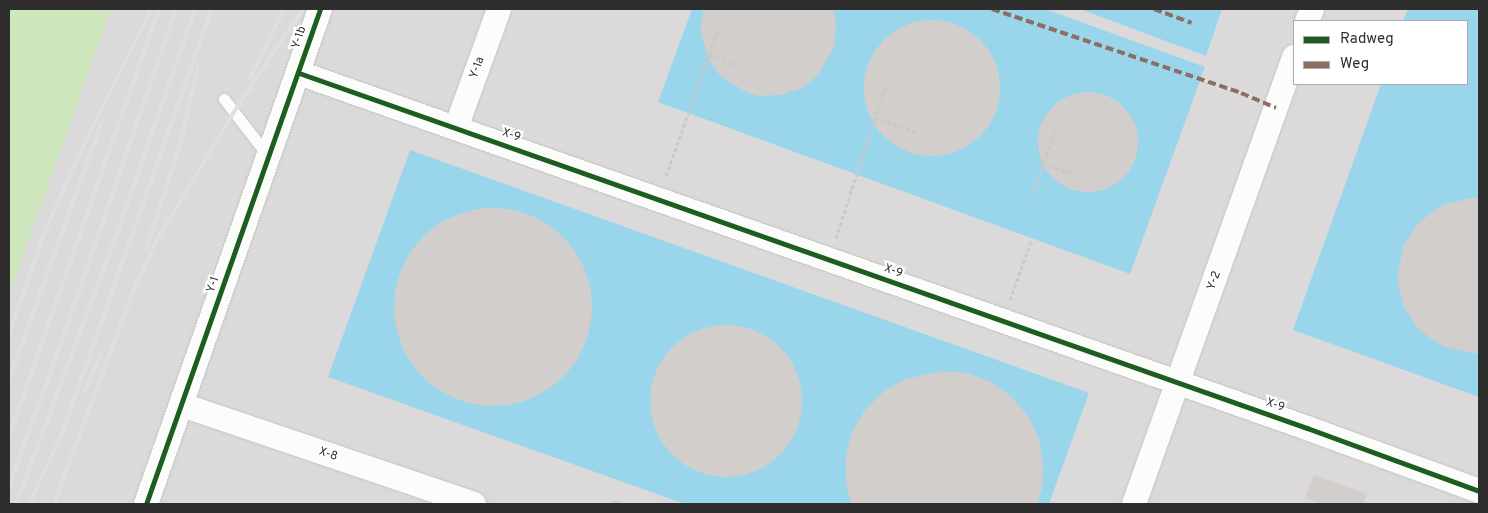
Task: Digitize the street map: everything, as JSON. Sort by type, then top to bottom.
[{"type":"street","name":"Y-1b","points":[[299,73],[320,9]]},
{"type":"street","name":"Y-1a","points":[[456,128],[499,9]]},
{"type":"street","name":"Y-2","points":[[1134,504],[1293,60]]},
{"type":"street","name":"X-9","points":[[299,73],[1316,431],[1479,491]]},
{"type":"street","name":"Y-1","points":[[146,504],[299,73]]},
{"type":"street","name":"X-8","points":[[182,405],[474,504]]},
{"type":"lane","points":[[224,99],[269,158]]},
{"type":"path","points":[[658,198],[718,30]]},
{"type":"path","points":[[709,55],[748,69]]},
{"type":"path","points":[[829,260],[885,87]]},
{"type":"path","points":[[875,118],[916,132]]},
{"type":"path","points":[[1033,192],[1056,129]]},
{"type":"path","points":[[1043,164],[1076,176]]},
{"type":"path","points":[[1002,322],[1031,241]]},
{"type":"shaded area","points":[[111,9],[1479,9],[1479,504],[9,504],[9,295]]},
{"type":"green space","points":[[9,9],[111,9],[9,295]]},
{"type":"water","points":[[692,9],[1045,9],[1205,67],[1130,274],[658,102]]},
{"type":"water","points":[[1080,9],[1222,9],[1206,56]]},
{"type":"water","points":[[1408,9],[1479,9],[1479,397],[1293,330],[1381,85],[1468,85],[1468,20],[1403,20]]},
{"type":"water","points":[[410,150],[1089,393],[1049,504],[685,504],[328,377]]},
{"type":"building","points":[[704,9],[833,9],[836,24],[834,46],[819,74],[802,88],[781,95],[759,96],[748,93],[721,77],[708,59],[700,27]]},
{"type":"building","points":[[932,20],[958,25],[980,40],[995,62],[1000,88],[995,114],[980,136],[958,151],[932,156],[906,151],[884,136],[869,114],[864,88],[869,62],[884,40],[906,25]]},
{"type":"building","points":[[1088,92],[1107,96],[1124,106],[1134,123],[1138,142],[1134,161],[1124,178],[1107,188],[1088,192],[1069,188],[1052,178],[1042,161],[1038,142],[1042,123],[1052,106],[1069,96]]},
{"type":"building","points":[[1479,198],[1479,353],[1444,347],[1419,330],[1403,305],[1397,277],[1403,247],[1418,223],[1442,205]]},
{"type":"building","points":[[483,208],[503,208],[531,215],[556,230],[570,244],[585,269],[592,297],[592,317],[585,345],[570,370],[556,384],[531,399],[522,402],[503,406],[483,406],[455,399],[430,384],[416,370],[401,345],[398,336],[394,317],[394,297],[401,269],[416,244],[430,230],[455,215],[464,212]]},
{"type":"building","points":[[726,325],[755,331],[768,338],[779,348],[789,359],[796,372],[802,401],[796,430],[789,443],[779,454],[768,464],[755,471],[726,477],[697,471],[684,464],[673,454],[663,443],[656,430],[650,401],[656,372],[663,359],[673,348],[684,338],[697,331]]},
{"type":"building","points":[[942,371],[967,373],[991,382],[1012,397],[1028,416],[1039,439],[1043,464],[1042,489],[1037,504],[851,504],[846,482],[846,457],[852,432],[865,410],[883,392],[905,379]]},
{"type":"building","points":[[1314,475],[1367,494],[1363,504],[1322,504],[1305,498]]},
{"type":"building","points":[[613,500],[625,504],[611,504]]},
{"type":"railway","points":[[9,334],[44,234],[76,161],[151,9]]},
{"type":"railway","points":[[9,437],[159,9]]},
{"type":"railway","points":[[9,487],[68,323],[176,9]]},
{"type":"railway","points":[[16,504],[113,245],[195,9]]},
{"type":"railway","points":[[29,504],[62,434],[212,9]]},
{"type":"railway","points":[[250,78],[284,9]]},
{"type":"railway","points":[[54,504],[132,294],[155,243],[234,112],[303,9]]},
{"type":"railway","points":[[146,250],[180,145],[198,67]]},
{"type":"railway","points":[[9,380],[102,121]]},
{"type":"railway","points":[[84,391],[101,355]]},
{"type":"marked path","points":[[992,9],[1241,93],[1276,108]]},
{"type":"marked path","points":[[1154,9],[1192,23]]},
{"type":"cycle path","points":[[146,504],[320,9]]},
{"type":"cycle path","points":[[299,73],[1307,428],[1479,491]]}]
